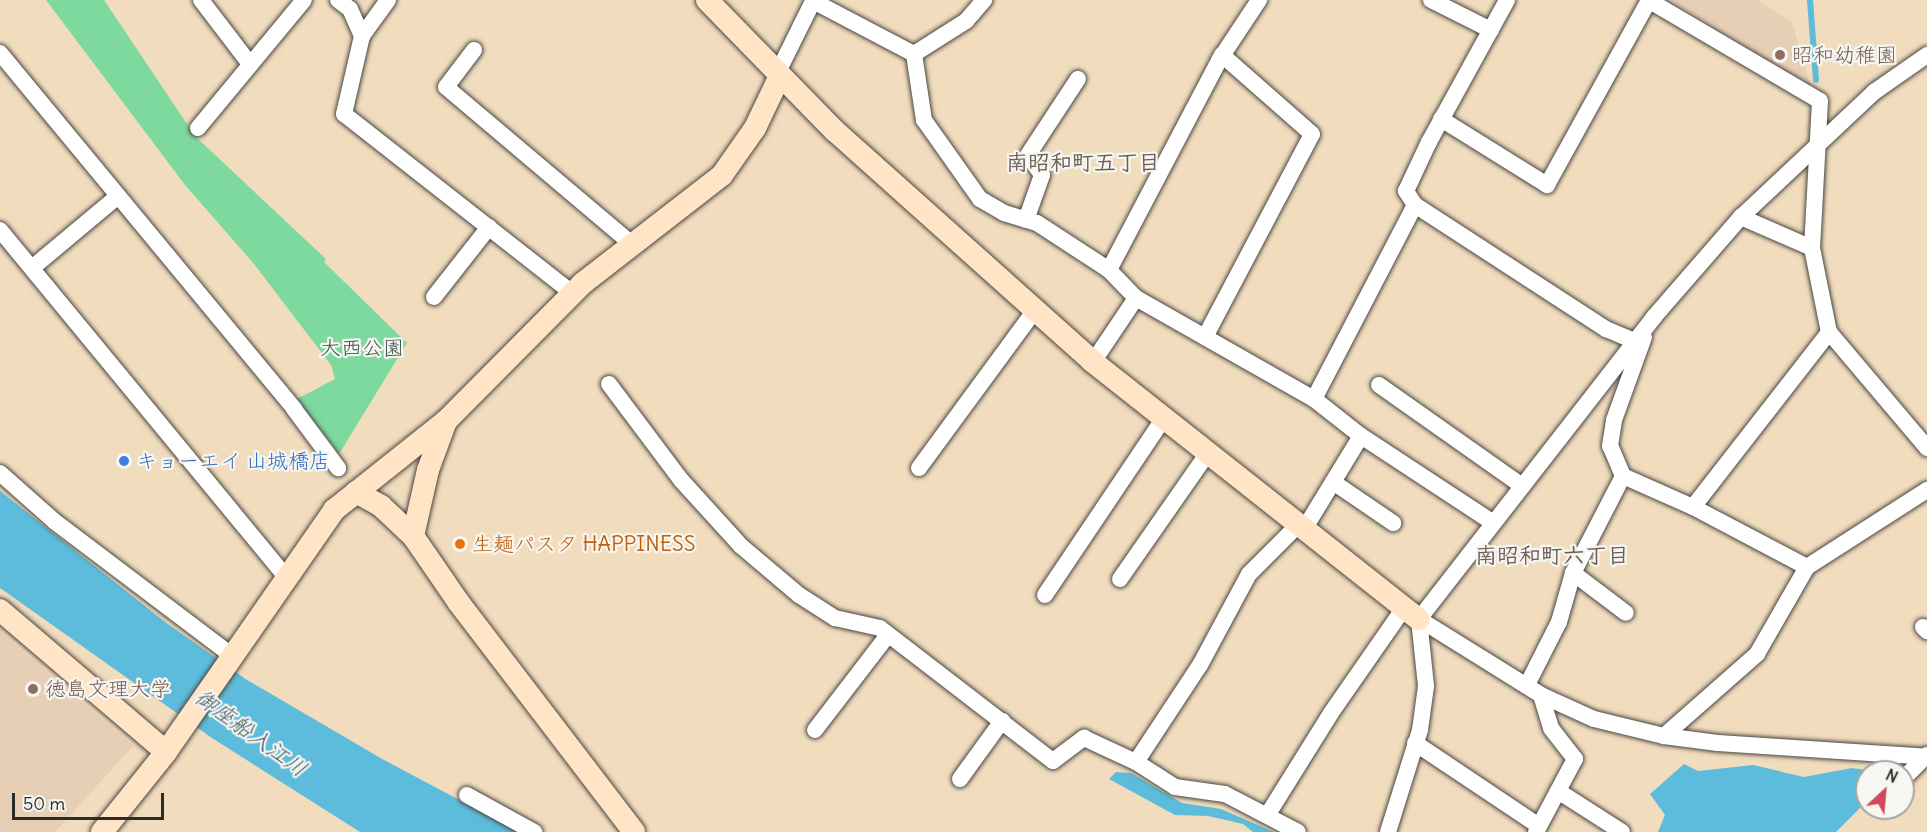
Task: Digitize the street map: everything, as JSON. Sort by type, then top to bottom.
[{"type":"street","points":[[201,0],[250,64]]},
{"type":"street","points":[[198,128],[304,0]]},
{"type":"street","points":[[338,0],[350,9],[362,36]]},
{"type":"street","points":[[388,0],[362,36],[344,114],[572,293]]},
{"type":"street","points":[[707,0],[778,76],[1093,362],[1411,614],[1534,690],[1593,719],[1664,736],[1924,754]]},
{"type":"street","points":[[102,832],[166,752],[329,517],[356,492],[446,421],[572,293],[722,174],[755,128],[813,0],[915,54]]},
{"type":"street","points":[[915,54],[966,21],[984,0]]},
{"type":"street","points":[[1109,270],[1222,55],[1259,0]]},
{"type":"street","points":[[1431,0],[1491,30]]},
{"type":"street","points":[[1507,0],[1441,119],[1406,191],[1415,205],[1606,328],[1636,342]]},
{"type":"street","points":[[1441,119],[1548,185],[1648,0],[1820,101],[1812,248],[1828,332],[1927,448]]},
{"type":"street","points":[[474,50],[446,87],[632,244]]},
{"type":"street","points":[[0,54],[338,468]]},
{"type":"street","points":[[915,54],[924,120],[963,180],[980,198],[1026,220],[1109,270],[1136,298],[1314,399],[1361,436],[1492,522]]},
{"type":"street","points":[[1205,337],[1312,134],[1222,55]]},
{"type":"street","points":[[1268,814],[1331,713],[1411,614],[1492,522],[1647,328],[1741,217],[1817,141],[1874,92],[1924,64]]},
{"type":"street","points":[[1026,220],[1042,175],[1028,155],[1078,79]]},
{"type":"street","points":[[32,268],[118,196]]},
{"type":"street","points":[[1314,399],[1415,205]]},
{"type":"street","points":[[1741,217],[1812,248]]},
{"type":"street","points":[[434,297],[489,226]]},
{"type":"street","points":[[0,230],[287,579]]},
{"type":"street","points":[[1093,362],[1136,298]]},
{"type":"street","points":[[919,468],[1035,310]]},
{"type":"street","points":[[1647,328],[1614,420],[1610,446],[1623,476],[1693,507],[1807,567]]},
{"type":"street","points":[[1693,507],[1828,332]]},
{"type":"street","points":[[609,384],[681,480],[741,546],[799,595],[835,618],[880,628],[1053,761],[1084,738],[1136,762],[1175,787],[1225,794],[1268,814],[1298,832]]},
{"type":"street","points":[[1379,385],[1521,485]]},
{"type":"street","points":[[1045,595],[1164,418]]},
{"type":"street","points":[[413,537],[428,470],[446,421]]},
{"type":"street","points":[[1136,762],[1200,665],[1249,574],[1300,528],[1333,482],[1361,436]]},
{"type":"street","points":[[1120,579],[1208,453]]},
{"type":"street","points":[[0,473],[54,521],[232,660]]},
{"type":"street","points":[[1415,743],[1537,829],[1575,759],[1551,729],[1534,690],[1559,622],[1573,573],[1623,476]]},
{"type":"street","points":[[1333,482],[1393,523]]},
{"type":"street","points":[[1664,736],[1757,654],[1807,567],[1927,490]]},
{"type":"street","points":[[356,492],[381,506],[413,537],[459,603],[634,832]]},
{"type":"street","points":[[1573,573],[1626,613]]},
{"type":"street","points":[[0,610],[166,752]]},
{"type":"street","points":[[1388,832],[1415,743],[1426,686],[1411,614]]},
{"type":"street","points":[[816,730],[888,634]]},
{"type":"street","points":[[960,779],[1002,721]]},
{"type":"street","points":[[1558,791],[1622,832]]},
{"type":"street","points":[[467,795],[534,832]]},
{"type":"shaded area","name":"昭和幼稚園","points":[[1671,0],[1757,0],[1792,22],[1811,88]]},
{"type":"shaded area","name":"徳島文理大学","points":[[0,632],[133,746],[55,832],[0,832]]},
{"type":"green space","name":"大西公園","points":[[46,0],[104,0],[195,136],[326,259],[324,262],[407,343],[339,454],[297,399],[335,379],[331,365],[254,264],[185,185]]},
{"type":"water","name":"御座船入江川","points":[[0,491],[165,622],[247,680],[384,760],[520,832],[360,832],[212,738],[0,588]]},
{"type":"water","points":[[1684,764],[1698,771],[1753,765],[1804,777],[1855,768],[1855,813],[1836,832],[1658,832],[1665,815],[1650,794]]},
{"type":"water","points":[[1116,772],[1131,773],[1182,803],[1221,809],[1274,832],[1253,832],[1243,824],[1208,816],[1175,815],[1109,779]]},
{"type":"waterway","points":[[1810,0],[1816,80]]},
{"type":"place","name":"昭和幼稚園","points":[[1780,55]]},
{"type":"place","name":"キョーエイ 山城橋店","points":[[124,461]]},
{"type":"place","name":"生麺パスタ HAPPINESS","points":[[460,544]]},
{"type":"place","name":"徳島文理大学","points":[[33,689]]},
{"type":"district","name":"南昭和町五丁目","points":[[1083,163]]},
{"type":"district","name":"南昭和町六丁目","points":[[1552,556]]}]
